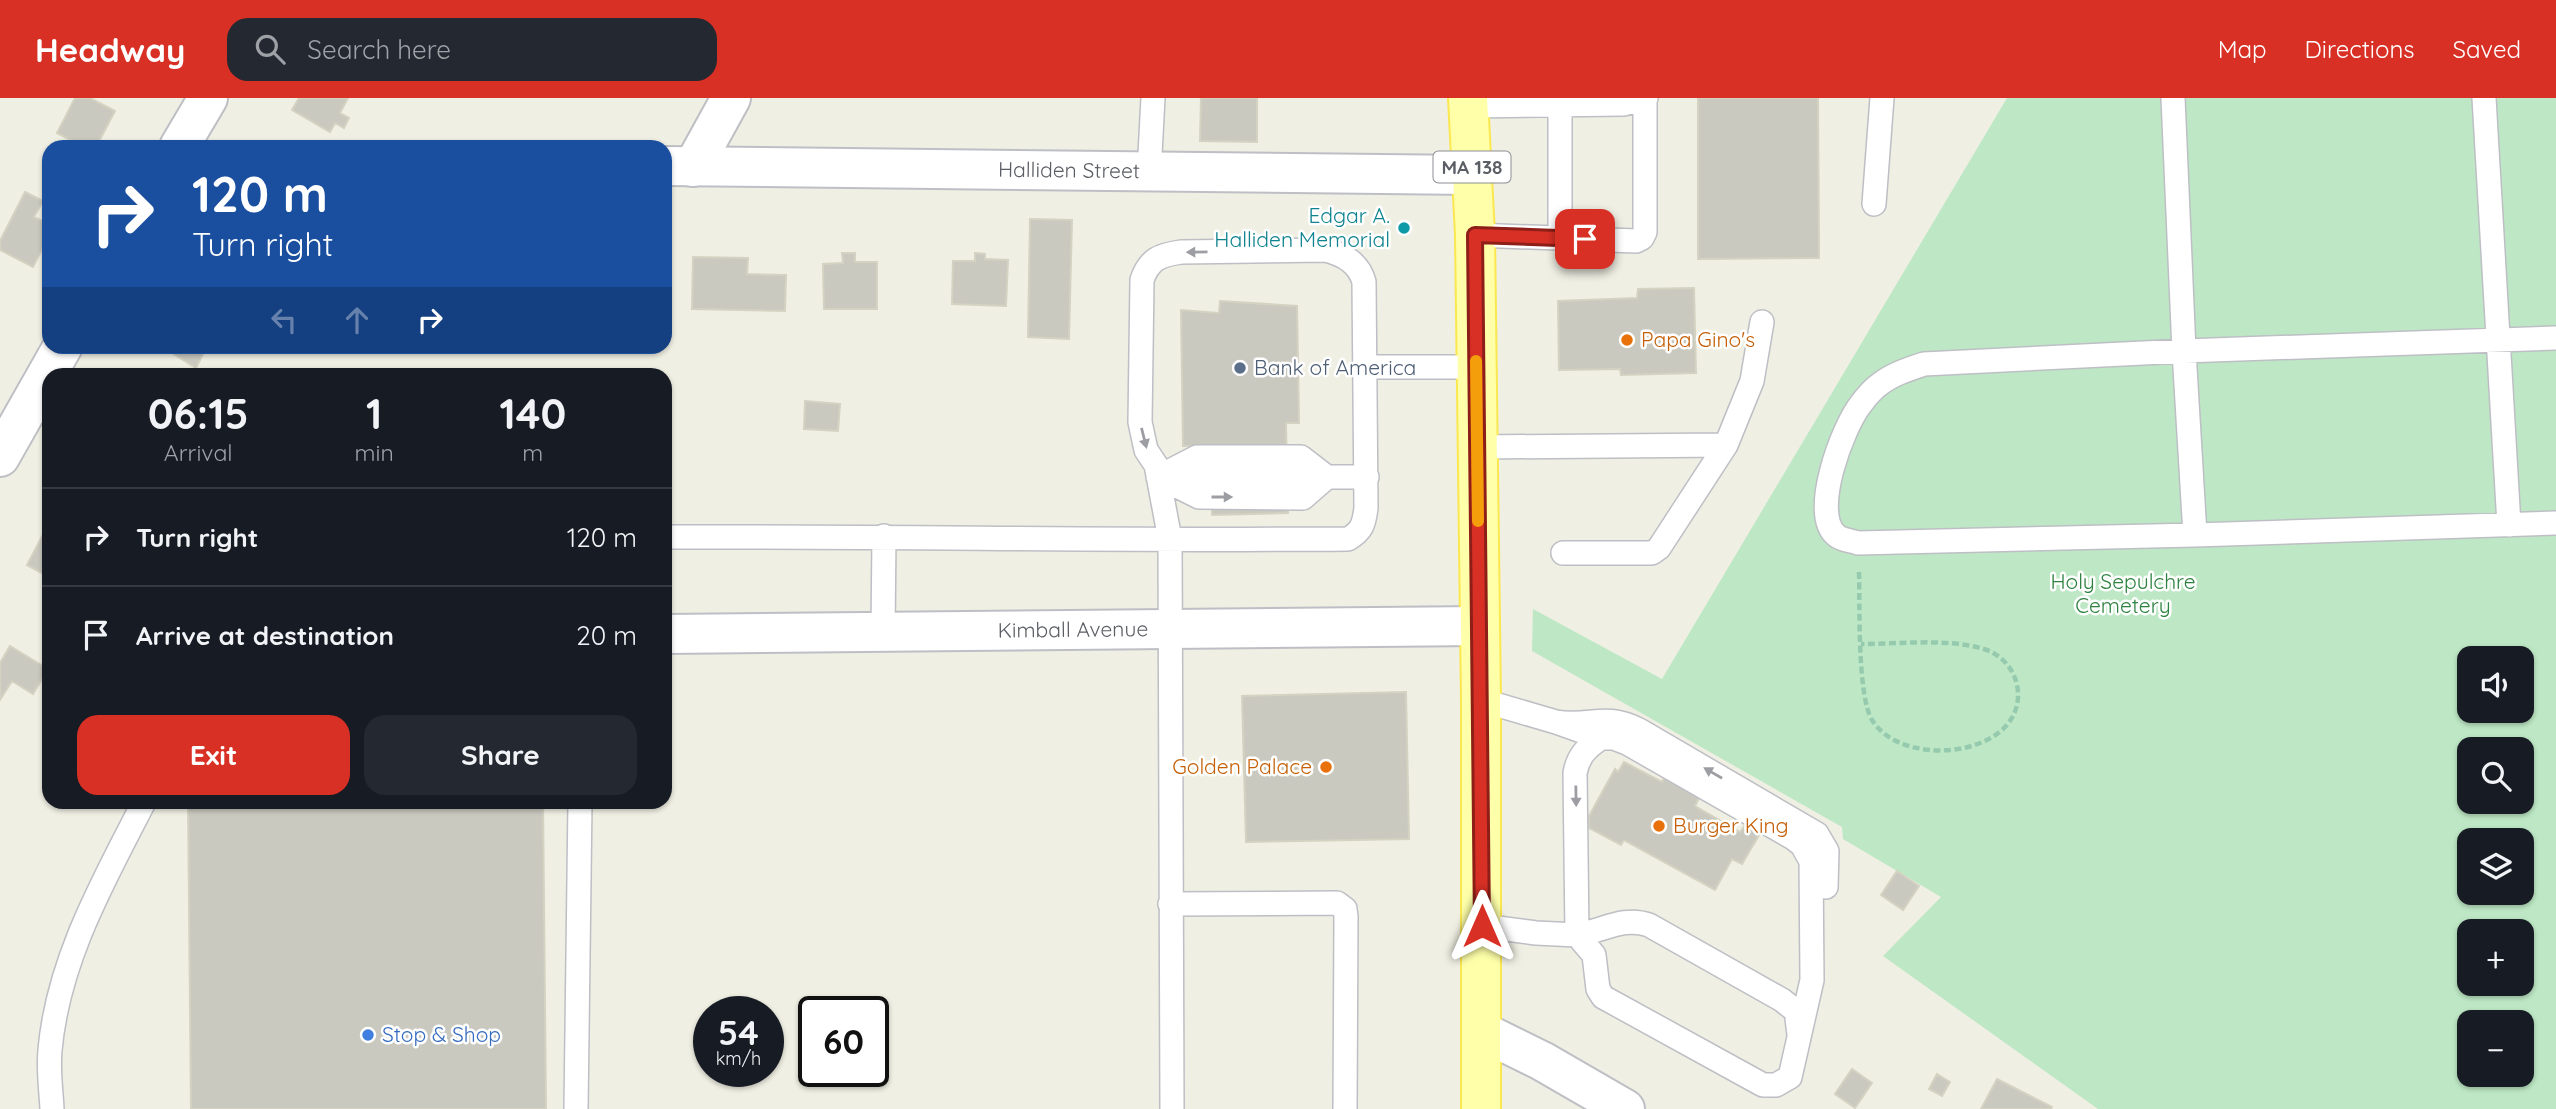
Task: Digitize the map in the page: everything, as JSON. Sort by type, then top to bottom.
[{"type":"main road","name":"MA 138","points":[[1468,102],[1475,235],[1478,447],[1481,1109]]},
{"type":"street","points":[[183,140],[208,98]]},
{"type":"street","points":[[679,167],[731,98]]},
{"type":"street","name":"Halliden Street","points":[[679,167],[1472,175]]},
{"type":"street","points":[[0,457],[42,382]]},
{"type":"street","name":"Kimball Avenue","points":[[672,634],[1480,626]]},
{"type":"street","points":[[1481,1031],[1542,1061],[1625,1109]]},
{"type":"lane","points":[[1149,173],[1153,98]]},
{"type":"lane","points":[[1468,102],[1560,106],[1624,104],[1645,98],[1643,238],[1636,241],[1475,235]]},
{"type":"lane","points":[[1874,204],[1882,98]]},
{"type":"lane","points":[[2173,98],[2195,535]]},
{"type":"lane","points":[[2484,98],[2510,525]]},
{"type":"lane","points":[[1560,106],[1560,239]]},
{"type":"lane","points":[[672,537],[884,536],[1170,539],[1348,539],[1359,533],[1367,508],[1364,282],[1361,271],[1341,255],[1326,250],[1181,252],[1154,260],[1146,267],[1142,280],[1140,422],[1146,450],[1156,465],[1170,539],[1168,629],[1171,1109]]},
{"type":"lane","points":[[1563,553],[1652,553],[1659,548],[1726,445],[1752,381],[1762,322]]},
{"type":"lane","points":[[2556,338],[1924,364],[1899,372],[1880,384],[1860,404],[1844,433],[1832,467],[1826,502],[1829,524],[1838,536],[1858,543],[2556,523]]},
{"type":"lane","points":[[1366,367],[1476,367]]},
{"type":"lane","points":[[1478,447],[1726,445]]},
{"type":"lane","points":[[1158,477],[1367,477]]},
{"type":"lane","points":[[883,632],[884,536]]},
{"type":"lane","points":[[1481,700],[1601,738],[1614,738],[1627,743],[1793,838],[1808,853],[1812,873],[1812,981],[1790,1077],[1776,1085],[1763,1085],[1603,997],[1598,989],[1594,955],[1577,934],[1575,773],[1583,752],[1601,738]]},
{"type":"lane","points":[[1556,722],[1567,724],[1608,719],[1627,724],[1817,834],[1827,851],[1822,985],[1799,1044]]},
{"type":"lane","points":[[52,1109],[49,1053],[60,990],[74,946],[93,902],[140,809]]},
{"type":"lane","points":[[576,1109],[580,809]]},
{"type":"lane","points":[[1170,904],[1337,903],[1345,909],[1345,1109]]},
{"type":"lane","points":[[1482,926],[1536,933],[1577,934],[1603,930],[1622,922],[1634,921],[1649,925],[1782,1000],[1796,1011],[1799,1044]]},
{"type":"path","points":[[1858,543],[1861,644],[1863,683],[1872,719],[1889,737],[1909,746],[1938,752],[1989,738],[2006,726],[2014,709],[2018,682],[2012,668],[2002,657],[1958,645],[1861,644]]},
{"type":"green space","name":"Holy Sepulchre Cemetery","points":[[2007,98],[2556,98],[2556,1109],[2098,1109],[1883,956],[1941,897],[1843,839],[1842,827],[1532,651],[1533,609],[1662,679]]},
{"type":"building","points":[[75,98],[90,98],[115,111],[100,140],[70,140],[57,133]]},
{"type":"building","points":[[299,98],[348,98],[340,113],[349,118],[344,128],[335,123],[330,132],[292,110]]},
{"type":"building","points":[[1201,98],[1257,98],[1257,142],[1200,141]]},
{"type":"building","points":[[1698,98],[1818,98],[1819,258],[1698,259]]},
{"type":"building","points":[[25,192],[42,200],[34,217],[42,221],[42,250],[33,267],[0,250],[0,241]]},
{"type":"building","points":[[1030,219],[1072,220],[1069,339],[1028,337]]},
{"type":"building","points":[[842,253],[855,253],[855,262],[877,262],[877,309],[824,309],[823,264],[843,263]]},
{"type":"building","points":[[975,253],[985,254],[985,259],[1008,260],[1006,306],[952,304],[953,261],[975,261]]},
{"type":"building","points":[[693,257],[748,258],[747,274],[786,275],[785,311],[692,309]]},
{"type":"building","name":"Papa Gino's","points":[[1694,288],[1696,373],[1621,375],[1620,369],[1559,370],[1558,301],[1637,298],[1638,289]]},
{"type":"building","name":"Bank of America","points":[[1220,301],[1297,306],[1299,423],[1286,423],[1288,513],[1212,515],[1211,446],[1183,446],[1181,310],[1219,313]]},
{"type":"building","points":[[174,354],[203,354],[196,368]]},
{"type":"building","points":[[805,401],[840,404],[838,431],[804,429]]},
{"type":"building","points":[[42,536],[42,573],[27,565]]},
{"type":"building","points":[[10,646],[42,665],[42,679],[33,694],[12,681],[0,700],[0,663]]},
{"type":"building","name":"Golden Palace","points":[[1406,692],[1409,839],[1246,842],[1242,696]]},
{"type":"building","name":"Burger King","points":[[1624,762],[1662,782],[1664,778],[1699,798],[1695,806],[1740,832],[1746,824],[1761,832],[1742,864],[1732,859],[1715,890],[1624,840],[1621,845],[1589,828],[1589,816],[1615,769],[1618,772]]},
{"type":"building","points":[[188,809],[543,809],[546,1109],[191,1109]]},
{"type":"building","points":[[1897,871],[1919,886],[1903,910],[1881,895]]},
{"type":"building","points":[[1852,1069],[1872,1083],[1855,1108],[1835,1094]]},
{"type":"building","points":[[1937,1074],[1950,1082],[1942,1096],[1929,1089]]},
{"type":"building","points":[[1997,1079],[2052,1107],[2051,1109],[1981,1109]]},
{"type":"slow traffic","points":[[1476,361],[1478,521]]},
{"type":"place","name":"Edgar A. Halliden Memorial","points":[[1404,228]]},
{"type":"place","name":"Papa Gino's","points":[[1627,340]]},
{"type":"place","name":"Bank of America","points":[[1240,368]]},
{"type":"place","name":"Golden Palace","points":[[1326,767]]},
{"type":"place","name":"Burger King","points":[[1659,826]]},
{"type":"place","name":"Stop & Shop","points":[[368,1035]]},
{"type":"route","points":[[1482,926],[1475,235],[1585,239]]}]
